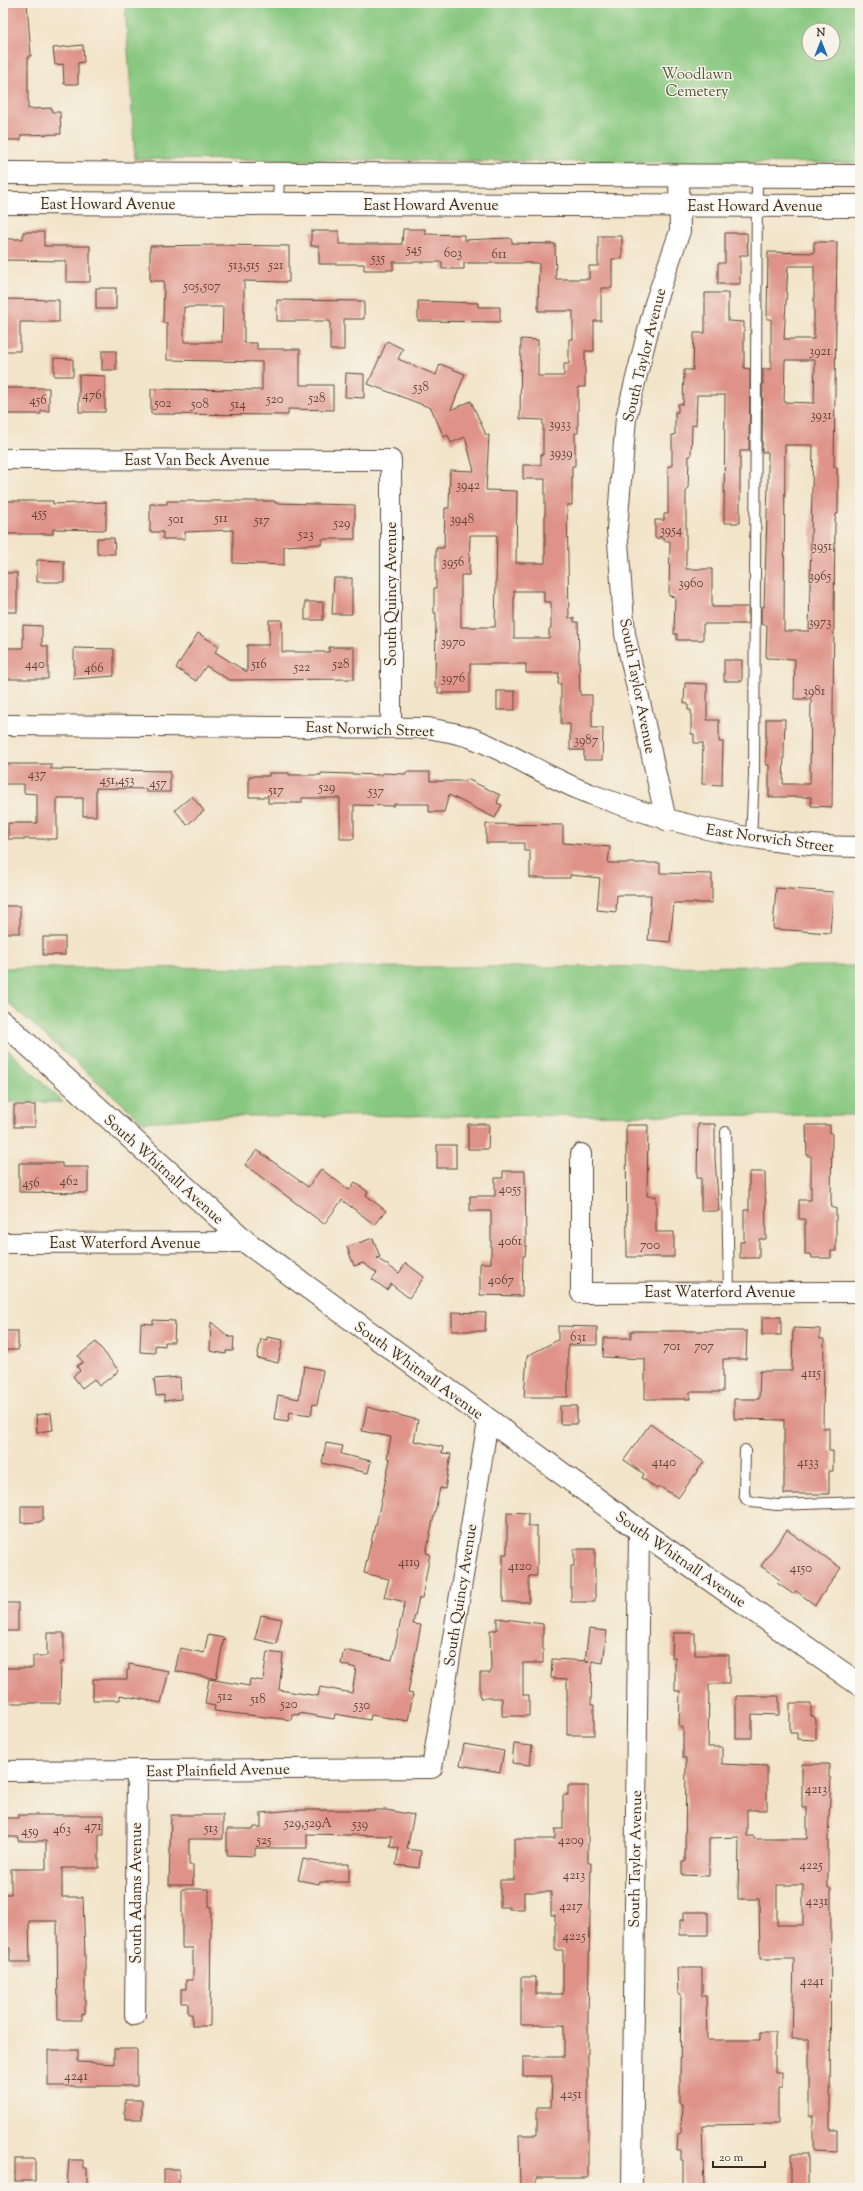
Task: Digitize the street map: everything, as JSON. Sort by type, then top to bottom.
[{"type":"main road","name":"East Howard Avenue","points":[[3,173],[860,176]]},
{"type":"main road","name":"East Howard Avenue","points":[[3,203],[860,206]]},
{"type":"main road","name":"South Whitnall Avenue","points":[[3,1022],[246,1242],[638,1530],[860,1685]]},
{"type":"street","name":"South Taylor Avenue","points":[[666,820],[624,634],[617,529],[626,418],[655,303],[680,231],[679,176]]},
{"type":"street","name":"East Van Beck Avenue","points":[[3,459],[391,460]]},
{"type":"street","name":"South Quincy Avenue","points":[[391,460],[392,728]]},
{"type":"street","name":"East Norwich Street","points":[[3,725],[428,728],[471,738],[592,795],[666,820],[726,835],[820,847],[860,847]]},
{"type":"street","name":"East Waterford Avenue","points":[[581,1154],[581,1293],[860,1292]]},
{"type":"street","name":"East Waterford Avenue","points":[[3,1243],[246,1242]]},
{"type":"street","name":"South Quincy Avenue","points":[[432,1768],[488,1421]]},
{"type":"street","name":"South Taylor Avenue","points":[[632,2188],[638,1530]]},
{"type":"street","name":"East Plainfield Avenue","points":[[3,1771],[432,1768]]},
{"type":"street","name":"South Adams Avenue","points":[[135,2015],[137,1771]]},
{"type":"lane","points":[[278,205],[279,174]]},
{"type":"lane","points":[[751,838],[754,776],[757,176]]},
{"type":"lane","points":[[726,1132],[730,1293]]},
{"type":"lane","points":[[745,1450],[744,1494],[746,1499],[752,1502],[790,1505],[860,1502]]},
{"type":"green space","name":"Woodlawn Cemetery","points":[[125,3],[860,3],[860,163],[135,159]]},
{"type":"green space","points":[[860,966],[860,1115],[229,1116],[143,1122],[3,998],[3,968]]},
{"type":"green space","points":[[3,1045],[63,1102],[3,1102]]},
{"type":"building","points":[[3,3],[27,3],[31,56],[28,56],[28,109],[52,108],[52,112],[60,112],[61,134],[21,135],[21,140],[4,140],[4,68],[7,68]]},
{"type":"building","points":[[83,45],[84,62],[78,63],[78,84],[64,84],[63,64],[55,65],[53,48]]},
{"type":"building","points":[[403,229],[425,229],[425,234],[464,235],[464,240],[509,238],[512,240],[512,243],[555,244],[556,279],[589,279],[589,266],[598,266],[598,236],[622,236],[622,259],[612,259],[612,288],[601,288],[601,321],[594,321],[594,351],[585,351],[585,387],[578,387],[578,433],[575,433],[575,466],[572,466],[572,505],[567,505],[569,618],[574,618],[574,622],[578,622],[580,695],[592,695],[592,728],[603,728],[602,760],[584,760],[584,750],[570,750],[570,724],[561,724],[561,684],[558,684],[559,673],[526,673],[526,664],[470,664],[470,693],[438,693],[438,687],[435,687],[436,613],[434,613],[434,588],[436,588],[436,548],[444,548],[445,508],[449,508],[450,470],[474,471],[465,437],[451,443],[448,435],[444,437],[431,408],[368,384],[387,341],[403,349],[398,359],[436,375],[440,364],[465,374],[451,410],[471,401],[486,435],[489,435],[486,490],[517,491],[516,563],[545,563],[545,479],[523,479],[523,465],[541,465],[541,454],[543,455],[543,420],[520,419],[521,339],[538,340],[538,376],[564,376],[564,364],[569,364],[569,339],[573,339],[573,311],[538,311],[539,263],[464,263],[464,269],[442,269],[442,262],[393,262],[393,270],[364,270],[364,264],[319,264],[319,246],[311,246],[311,231],[339,231],[339,244],[402,244]],"holes":[[[470,535],[497,535],[495,627],[461,627],[461,575],[469,575]],[[514,591],[544,591],[544,602],[551,602],[551,628],[549,629],[549,638],[514,638]]]},
{"type":"building","points":[[23,232],[44,232],[44,246],[90,246],[90,282],[66,282],[66,261],[3,260],[3,239],[23,239]]},
{"type":"building","points":[[725,233],[747,233],[748,255],[740,255],[740,284],[718,284],[718,263],[725,263]]},
{"type":"building","points":[[814,242],[837,242],[834,467],[837,467],[838,475],[838,514],[836,514],[835,521],[832,807],[811,806],[811,797],[769,797],[769,765],[766,765],[766,719],[785,719],[783,784],[810,784],[811,699],[794,699],[795,659],[766,658],[767,625],[761,624],[761,607],[764,607],[768,485],[768,452],[762,452],[763,369],[771,369],[771,319],[767,319],[768,252],[814,253]],"holes":[[[788,266],[814,266],[814,339],[784,339]],[[785,360],[815,360],[814,403],[784,402]],[[785,445],[813,445],[809,631],[784,631]]]},
{"type":"building","points":[[150,246],[289,246],[289,282],[244,281],[244,343],[257,343],[257,349],[300,349],[300,385],[333,385],[333,410],[288,409],[288,415],[151,414],[151,389],[262,390],[262,362],[167,360],[167,323],[163,323],[164,281],[150,281]],"holes":[[[184,307],[223,307],[222,342],[184,342]]]},
{"type":"building","points":[[96,288],[116,288],[116,309],[96,309]]},
{"type":"building","points":[[705,293],[728,293],[728,321],[744,322],[744,368],[750,369],[749,451],[740,451],[740,523],[724,523],[725,395],[697,395],[696,425],[692,425],[688,489],[686,489],[686,569],[712,569],[712,607],[748,607],[748,624],[703,624],[703,640],[677,640],[677,634],[674,634],[675,597],[669,596],[670,541],[664,541],[664,538],[655,538],[655,520],[664,520],[664,514],[668,514],[668,466],[672,466],[672,435],[675,435],[675,412],[678,412],[678,404],[683,404],[684,370],[693,370],[694,333],[705,333]]},
{"type":"building","points":[[3,299],[59,300],[59,322],[20,322],[20,351],[3,351]]},
{"type":"building","points":[[277,300],[364,301],[364,319],[344,319],[344,350],[330,350],[330,321],[277,321]]},
{"type":"building","points":[[418,301],[478,303],[478,307],[500,307],[500,322],[418,321]]},
{"type":"building","points":[[102,351],[116,351],[116,370],[102,370]]},
{"type":"building","points":[[54,358],[73,359],[73,376],[54,376]]},
{"type":"building","points":[[346,373],[364,374],[364,398],[345,397]]},
{"type":"building","points":[[79,375],[105,376],[105,412],[79,412]]},
{"type":"building","points":[[3,388],[49,388],[49,411],[41,411],[41,414],[3,414]]},
{"type":"building","points":[[3,501],[53,501],[53,504],[106,502],[106,530],[53,529],[53,534],[3,534]]},
{"type":"building","points":[[167,501],[275,501],[275,503],[355,505],[355,539],[322,539],[322,544],[284,546],[284,565],[233,563],[233,530],[185,532],[185,539],[163,539],[163,532],[150,532],[150,504],[167,504]]},
{"type":"building","points":[[97,538],[114,538],[115,554],[97,554]]},
{"type":"building","points":[[37,560],[64,561],[64,582],[37,582]]},
{"type":"building","points":[[3,573],[17,573],[17,612],[3,612]]},
{"type":"building","points":[[334,578],[352,578],[352,614],[332,614]]},
{"type":"building","points":[[305,602],[323,602],[323,620],[305,620]]},
{"type":"building","points":[[269,620],[282,620],[282,652],[329,652],[329,647],[354,647],[354,679],[229,680],[206,666],[196,681],[176,668],[198,633],[219,646],[215,652],[247,672],[247,645],[269,645]]},
{"type":"building","points":[[23,625],[42,626],[42,646],[48,646],[48,679],[3,679],[3,648],[23,648]]},
{"type":"building","points":[[74,648],[114,649],[114,676],[74,679]]},
{"type":"building","points":[[724,660],[742,660],[742,681],[724,681]]},
{"type":"building","points":[[685,683],[707,684],[707,720],[719,720],[719,742],[723,742],[722,785],[702,784],[703,743],[694,743],[694,734],[691,734],[691,710],[688,710],[688,704],[684,703]]},
{"type":"building","points":[[497,691],[515,691],[515,710],[497,710]]},
{"type":"building","points":[[3,764],[51,764],[51,769],[170,771],[170,792],[146,792],[146,789],[96,788],[96,816],[83,816],[83,798],[57,798],[57,839],[8,839],[8,823],[37,823],[37,794],[24,793],[24,784],[3,784]]},
{"type":"building","points":[[406,772],[430,772],[430,781],[466,781],[467,779],[500,795],[497,803],[502,805],[495,818],[449,795],[444,812],[429,812],[429,804],[394,804],[394,806],[354,805],[354,839],[340,839],[340,798],[302,798],[302,803],[268,803],[268,797],[249,797],[249,776],[269,776],[269,773],[289,773],[289,775],[321,775],[321,773],[382,775],[382,773],[406,774]]},
{"type":"building","points":[[192,796],[204,811],[187,825],[175,810]]},
{"type":"building","points":[[486,824],[563,825],[563,843],[610,847],[608,863],[660,863],[660,873],[712,874],[712,903],[674,903],[670,942],[648,940],[651,895],[617,895],[616,912],[597,910],[600,878],[570,875],[570,878],[530,878],[530,851],[524,851],[524,843],[486,843]]},
{"type":"building","points":[[776,888],[833,892],[830,933],[773,929]]},
{"type":"building","points":[[3,906],[20,906],[20,933],[3,933]]},
{"type":"building","points":[[43,937],[65,937],[65,955],[43,955]]},
{"type":"building","points":[[14,1105],[35,1105],[35,1127],[14,1127]]},
{"type":"building","points":[[468,1124],[489,1124],[488,1149],[468,1149]]},
{"type":"building","points":[[698,1124],[715,1124],[715,1159],[719,1211],[701,1211],[701,1178],[697,1178]]},
{"type":"building","points":[[626,1125],[648,1125],[647,1196],[656,1196],[656,1232],[674,1232],[674,1257],[627,1257]]},
{"type":"building","points":[[806,1125],[830,1125],[830,1133],[832,1133],[831,1200],[832,1208],[836,1208],[836,1251],[831,1251],[831,1258],[812,1258],[811,1254],[805,1254],[805,1219],[799,1219],[799,1200],[811,1200],[811,1156],[807,1156]]},
{"type":"building","points":[[437,1145],[456,1145],[456,1168],[437,1168]]},
{"type":"building","points":[[257,1150],[308,1187],[321,1169],[349,1190],[355,1182],[368,1192],[366,1195],[386,1211],[375,1225],[342,1200],[324,1224],[245,1165]]},
{"type":"building","points":[[19,1163],[62,1163],[62,1167],[88,1167],[88,1193],[19,1192]]},
{"type":"building","points":[[503,1171],[525,1171],[526,1245],[525,1256],[523,1256],[522,1296],[480,1295],[480,1263],[491,1263],[491,1211],[470,1211],[470,1196],[495,1196],[495,1178],[503,1178]]},
{"type":"building","points":[[749,1172],[765,1172],[766,1239],[759,1239],[759,1258],[740,1258],[740,1242],[744,1242],[744,1210],[749,1210]]},
{"type":"building","points":[[373,1238],[380,1257],[377,1258],[399,1273],[406,1263],[424,1277],[409,1298],[391,1284],[387,1290],[372,1279],[377,1273],[363,1263],[354,1266],[347,1247]]},
{"type":"building","points":[[452,1312],[486,1313],[485,1331],[452,1331]]},
{"type":"building","points":[[762,1317],[781,1317],[781,1335],[762,1335]]},
{"type":"building","points":[[153,1320],[175,1321],[174,1342],[165,1342],[165,1346],[155,1345],[155,1353],[140,1352],[141,1323],[153,1324]]},
{"type":"building","points":[[211,1322],[229,1337],[234,1337],[233,1351],[226,1351],[226,1354],[210,1351]]},
{"type":"building","points":[[558,1326],[597,1327],[597,1345],[568,1345],[568,1397],[524,1397],[527,1356],[558,1340]]},
{"type":"building","points":[[793,1328],[820,1329],[820,1339],[824,1339],[823,1428],[829,1428],[829,1451],[833,1451],[833,1471],[829,1471],[829,1494],[784,1494],[784,1420],[734,1419],[734,1399],[759,1399],[760,1371],[792,1371]]},
{"type":"building","points":[[3,1331],[18,1331],[18,1350],[3,1350]]},
{"type":"building","points":[[631,1331],[747,1331],[746,1359],[723,1359],[723,1392],[690,1392],[690,1399],[645,1399],[645,1359],[603,1357],[604,1338],[631,1338]]},
{"type":"building","points":[[267,1337],[283,1340],[278,1363],[257,1358],[261,1339],[267,1340]]},
{"type":"building","points":[[96,1342],[119,1371],[99,1386],[94,1379],[82,1388],[73,1376],[80,1371],[77,1366],[83,1362],[78,1356]]},
{"type":"building","points":[[304,1366],[323,1370],[317,1405],[313,1404],[311,1415],[290,1412],[288,1421],[274,1419],[278,1395],[299,1399]]},
{"type":"building","points":[[180,1377],[181,1399],[164,1401],[164,1395],[156,1396],[154,1379]]},
{"type":"building","points":[[560,1406],[577,1406],[577,1424],[560,1424]]},
{"type":"building","points":[[367,1407],[418,1420],[414,1441],[443,1447],[442,1453],[451,1454],[445,1489],[440,1488],[426,1553],[430,1554],[422,1598],[419,1598],[413,1624],[421,1625],[408,1693],[413,1694],[408,1721],[371,1715],[370,1720],[335,1714],[334,1719],[299,1713],[299,1715],[292,1714],[291,1720],[214,1711],[215,1706],[205,1704],[209,1679],[249,1686],[250,1679],[263,1681],[267,1652],[283,1654],[279,1690],[318,1696],[320,1687],[352,1693],[356,1668],[341,1664],[344,1650],[392,1660],[405,1602],[384,1597],[389,1579],[364,1573],[390,1459],[387,1458],[391,1437],[362,1431]]},
{"type":"building","points":[[51,1413],[53,1430],[37,1432],[36,1415]]},
{"type":"building","points":[[650,1424],[704,1462],[678,1498],[659,1486],[657,1489],[642,1478],[644,1474],[624,1460]]},
{"type":"building","points":[[326,1443],[343,1446],[341,1454],[371,1461],[368,1473],[322,1463]]},
{"type":"building","points":[[21,1506],[43,1506],[43,1520],[39,1522],[21,1523]]},
{"type":"building","points":[[507,1512],[528,1513],[528,1526],[537,1526],[537,1576],[529,1576],[529,1602],[503,1602],[503,1554],[507,1554]]},
{"type":"building","points":[[787,1530],[841,1568],[815,1605],[796,1591],[793,1594],[777,1583],[780,1580],[761,1566]]},
{"type":"building","points":[[574,1549],[595,1549],[595,1602],[571,1602],[571,1566],[574,1566]]},
{"type":"building","points":[[3,1603],[18,1603],[18,1631],[3,1631]]},
{"type":"building","points":[[261,1615],[282,1619],[276,1644],[255,1639]]},
{"type":"building","points":[[497,1618],[543,1624],[543,1663],[523,1663],[523,1695],[529,1695],[529,1716],[502,1716],[502,1698],[480,1698],[480,1673],[491,1673],[490,1630],[497,1630]]},
{"type":"building","points":[[589,1629],[607,1631],[603,1663],[592,1661],[591,1705],[594,1705],[594,1735],[567,1735],[567,1679],[551,1678],[552,1659],[585,1661]]},
{"type":"building","points":[[47,1633],[64,1633],[64,1662],[61,1662],[60,1703],[3,1703],[3,1668],[33,1668],[33,1656],[47,1656]]},
{"type":"building","points":[[673,1633],[695,1633],[695,1655],[729,1655],[729,1684],[709,1684],[708,1747],[722,1747],[722,1764],[767,1766],[767,1810],[747,1810],[747,1836],[754,1836],[754,1839],[807,1839],[807,1808],[802,1808],[802,1764],[829,1764],[829,1778],[831,1778],[828,1839],[828,1888],[831,1888],[830,2130],[837,2130],[837,2152],[813,2151],[813,2116],[809,2116],[809,2039],[792,2039],[794,1959],[760,1959],[759,1899],[738,1899],[739,1837],[709,1838],[709,1876],[682,1875],[682,1862],[685,1862],[686,1758],[683,1758],[683,1727],[679,1727],[680,1691],[675,1691],[675,1658],[672,1658]],"holes":[[[777,1885],[803,1885],[803,1925],[777,1925]]]},
{"type":"building","points":[[208,1635],[224,1638],[216,1679],[175,1671],[180,1648],[204,1653]]},
{"type":"building","points":[[129,1664],[169,1671],[161,1703],[120,1695],[120,1700],[93,1700],[93,1679],[127,1679]]},
{"type":"building","points":[[736,1696],[779,1696],[779,1715],[752,1714],[752,1738],[736,1738]]},
{"type":"building","points":[[790,1703],[811,1703],[811,1716],[814,1716],[816,1720],[816,1740],[797,1739],[797,1733],[790,1733]]},
{"type":"building","points":[[464,1744],[504,1751],[500,1772],[460,1765]]},
{"type":"building","points":[[514,1744],[532,1746],[530,1765],[512,1763]]},
{"type":"building","points":[[568,1786],[588,1786],[588,1863],[591,1863],[588,2016],[588,2178],[536,2178],[536,2185],[520,2185],[519,2135],[537,2135],[537,2107],[551,2107],[552,2076],[523,2076],[523,2057],[564,2057],[564,2025],[521,2025],[521,1977],[536,1977],[536,1994],[563,1994],[563,1950],[555,1950],[555,1915],[551,1915],[551,1892],[524,1892],[524,1909],[509,1909],[509,1907],[500,1907],[500,1880],[514,1880],[514,1839],[555,1839],[555,1829],[563,1829],[563,1795],[568,1795]]},
{"type":"building","points":[[293,1810],[386,1810],[414,1815],[407,1849],[421,1851],[419,1868],[396,1865],[399,1848],[390,1847],[392,1836],[307,1834],[307,1848],[255,1848],[255,1856],[227,1855],[227,1829],[254,1829],[254,1827],[261,1827],[261,1813]]},
{"type":"building","points":[[18,1815],[104,1815],[104,1835],[99,1835],[99,1868],[62,1868],[62,1897],[83,1897],[85,2014],[82,2014],[82,2020],[58,2020],[57,1921],[29,1921],[30,1962],[10,1962],[10,1948],[3,1948],[3,1894],[11,1894],[11,1869],[46,1869],[46,1841],[18,1841],[18,1837],[3,1837],[3,1818],[18,1818]]},
{"type":"building","points":[[171,1815],[223,1815],[223,1839],[189,1839],[189,1865],[193,1865],[193,1885],[169,1885]]},
{"type":"building","points":[[303,1859],[329,1864],[349,1864],[349,1882],[320,1882],[319,1884],[298,1880]]},
{"type":"building","points":[[182,1889],[209,1889],[209,1907],[211,1907],[210,2026],[192,2026],[192,2014],[188,2014],[188,2003],[181,2003],[181,1989],[186,1989],[186,1980],[193,1980],[193,1948],[182,1948]]},
{"type":"building","points":[[684,1912],[708,1912],[708,1935],[680,1935],[680,1920],[684,1920]]},
{"type":"building","points":[[677,1968],[702,1968],[702,1996],[706,1996],[707,2040],[760,2040],[760,2032],[775,2032],[775,2072],[782,2072],[782,2088],[778,2088],[778,2124],[702,2125],[704,2188],[683,2188],[683,2160],[681,2160],[681,2151],[677,2151],[678,2134],[681,2133],[682,2104],[680,2104],[681,1994],[678,1994]]},
{"type":"building","points":[[114,2049],[137,2049],[137,2086],[48,2086],[48,2050],[78,2050],[78,2062],[114,2064]]},
{"type":"building","points":[[125,2100],[142,2100],[142,2119],[125,2119]]},
{"type":"building","points":[[791,2154],[808,2154],[808,2188],[791,2188]]},
{"type":"building","points":[[15,2159],[35,2159],[35,2181],[15,2181]]},
{"type":"building","points":[[69,2160],[83,2160],[83,2168],[87,2168],[87,2185],[67,2185]]},
{"type":"building","points":[[164,2169],[179,2169],[179,2187],[164,2187]]}]
